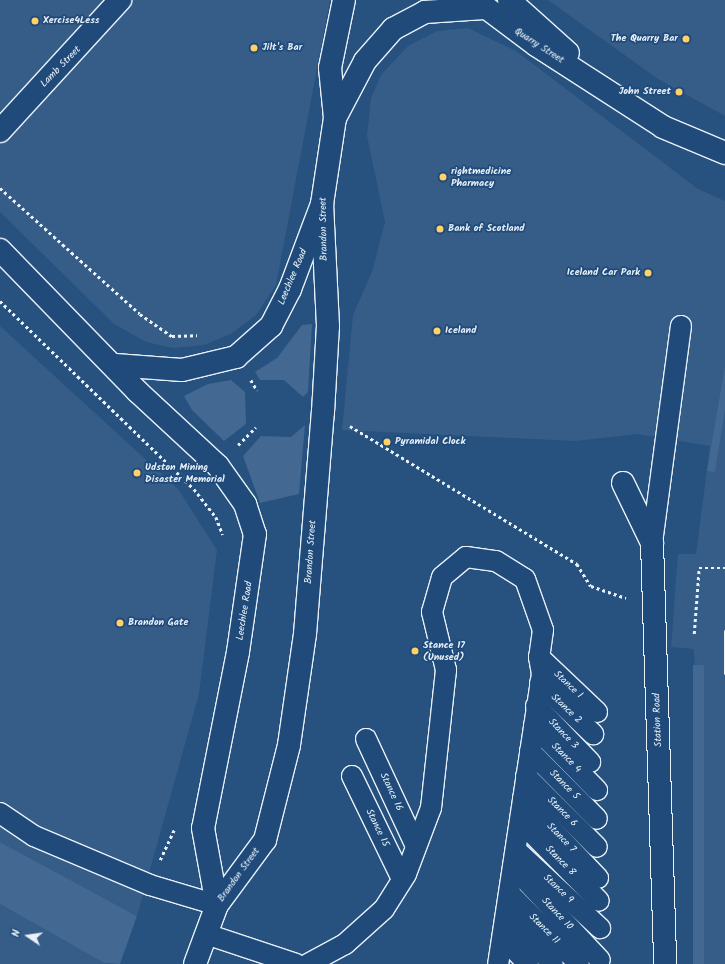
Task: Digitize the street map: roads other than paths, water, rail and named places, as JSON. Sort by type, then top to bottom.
[{"type":"main road","name":"Lamb Street","points":[[0,131],[120,0]]},
{"type":"main road","name":"Brandon Street","points":[[195,964],[217,905],[265,840],[289,745],[305,634],[324,412],[328,326],[322,204],[336,118],[330,68],[344,0]]},
{"type":"main road","name":"Quarry Street","points":[[509,0],[606,87]]},
{"type":"main road","name":"Brandon Street","points":[[336,118],[365,62],[393,29],[425,12],[480,4]]},
{"type":"main road","name":"Quarry Street","points":[[480,4],[536,45],[606,87],[663,127],[725,153]]},
{"type":"main road","name":"Leechlee Road","points":[[115,365],[182,370],[236,357],[271,326],[290,290],[322,204]]},
{"type":"main road","name":"Leechlee Road","points":[[0,250],[115,365],[137,391],[218,466],[245,504],[255,534],[238,652],[203,828],[217,905]]},
{"type":"main road","name":"Station Road","points":[[623,483],[652,543],[665,964]]},
{"type":"lane","points":[[652,543],[681,326]]},
{"type":"lane","points":[[308,964],[345,944],[384,909],[402,879],[431,808],[446,670],[432,612],[442,577],[466,558],[496,560],[525,579],[543,630],[539,658],[540,683],[510,894],[498,964]]},
{"type":"lane","name":"Stance 1","points":[[539,658],[597,712]]},
{"type":"lane","name":"Stance 2","points":[[540,683],[593,734]]},
{"type":"lane","name":"Stance 3","points":[[536,706],[590,762]]},
{"type":"lane","name":"Stance 4","points":[[534,726],[597,790]]},
{"type":"lane","name":"Stance 16","points":[[366,739],[416,846]]},
{"type":"lane","name":"Stance 5","points":[[530,751],[597,819]]},
{"type":"lane","name":"Stance 15","points":[[352,776],[402,879]]},
{"type":"lane","name":"Stance 6","points":[[526,776],[597,847]]},
{"type":"lane","name":"Stance 7","points":[[523,799],[598,878]]},
{"type":"lane","points":[[0,813],[34,836],[150,885],[217,905]]},
{"type":"lane","name":"Stance 8","points":[[520,821],[599,901]]},
{"type":"lane","name":"Stance 9","points":[[515,858],[600,928]]},
{"type":"lane","name":"Stance 10","points":[[515,858],[600,960]]},
{"type":"lane","name":"Stance 11","points":[[510,894],[579,964]]},
{"type":"lane","points":[[506,917],[553,964]]},
{"type":"lane","points":[[206,934],[296,964]]},
{"type":"lane","points":[[503,938],[528,964]]},
{"type":"railway","points":[[725,631],[725,673]]},
{"type":"place","name":"Xercise4Less","points":[[35,21]]},
{"type":"place","name":"The Quarry Bar","points":[[686,39]]},
{"type":"place","name":"Jilt's Bar","points":[[254,48]]},
{"type":"place","name":"John Street","points":[[679,92]]},
{"type":"place","name":"rightmedicine Pharmacy","points":[[443,177]]},
{"type":"place","name":"Bank of Scotland","points":[[440,229]]},
{"type":"place","name":"Iceland Car Park","points":[[648,273]]},
{"type":"place","name":"Iceland","points":[[437,331]]},
{"type":"place","name":"Pyramidal Clock","points":[[387,442]]},
{"type":"place","name":"Udston Mining Disaster Memorial","points":[[137,473]]},
{"type":"place","name":"Brandon Gate","points":[[120,623]]},
{"type":"place","name":"Stance 17 (Unused)","points":[[415,651]]}]
